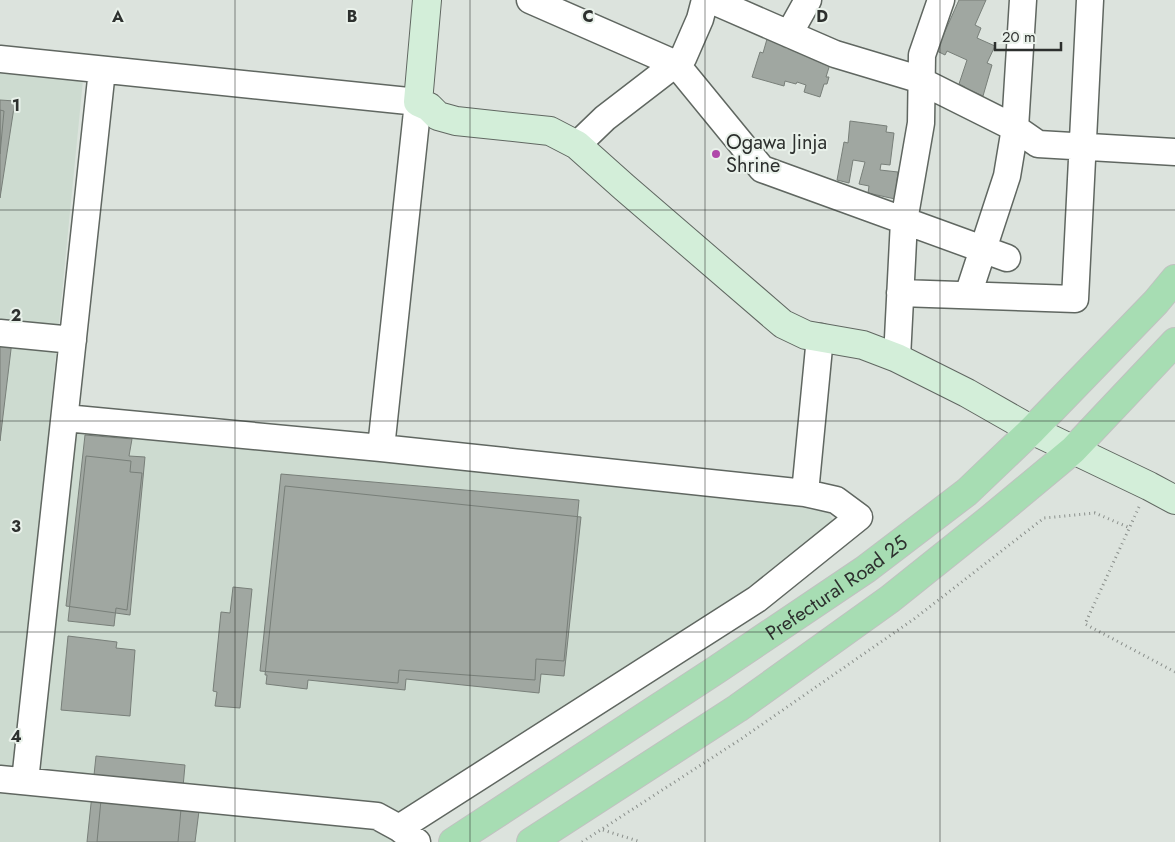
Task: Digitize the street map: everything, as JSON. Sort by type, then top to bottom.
[{"type":"main road","name":"Prefectural Road 25","points":[[453,842],[716,670],[866,569],[967,492],[1032,430],[1175,280]]},
{"type":"main road","name":"Prefectural Road 25","points":[[531,842],[738,708],[882,605],[1073,450],[1175,342]]},
{"type":"street","points":[[381,448],[427,0]]},
{"type":"street","points":[[530,0],[580,10],[676,64],[762,169],[1007,258]]},
{"type":"street","points":[[577,145],[605,118],[683,58],[700,19],[705,0]]},
{"type":"street","points":[[711,0],[835,54],[922,81],[1014,128],[1038,144],[1175,152]]},
{"type":"street","points":[[788,34],[808,0]]},
{"type":"street","points":[[897,358],[904,221],[921,123],[922,55],[941,0]]},
{"type":"street","points":[[968,295],[1007,176],[1014,128],[1023,0]]},
{"type":"street","points":[[900,292],[1075,299],[1090,0]]},
{"type":"street","points":[[0,59],[418,102],[429,107],[438,116],[456,121],[550,132],[577,145],[784,324],[806,335],[863,345],[897,358],[968,394],[1032,430],[1175,500]]},
{"type":"street","points":[[65,418],[381,448],[805,493],[836,500],[859,517],[758,599],[408,835],[377,816],[12,780],[65,418],[102,70]]},
{"type":"street","points":[[0,333],[74,340]]},
{"type":"street","points":[[805,493],[820,337]]},
{"type":"path","points":[[1149,486],[1085,624],[1175,672]]},
{"type":"path","points":[[582,842],[741,740],[914,619],[1044,518],[1095,513],[1130,528]]},
{"type":"path","points":[[602,830],[641,842]]},
{"type":"shaded area","points":[[0,71],[83,80],[49,425],[790,505],[829,513],[836,526],[751,592],[416,806],[393,842],[0,842]]},
{"type":"building","points":[[959,0],[986,0],[975,25],[981,28],[977,38],[995,46],[987,63],[992,65],[983,96],[959,84],[967,60],[947,51],[945,55],[937,51],[939,37],[942,38]]},
{"type":"building","points":[[767,39],[816,50],[813,59],[830,64],[826,77],[829,77],[827,84],[824,84],[820,97],[804,92],[806,85],[797,82],[796,84],[785,81],[784,86],[752,77],[760,52],[763,53]]},
{"type":"building","points":[[0,100],[15,101],[0,198]]},
{"type":"building","points":[[0,110],[4,111],[0,154]]},
{"type":"building","points":[[850,121],[887,126],[886,132],[894,133],[890,165],[881,164],[880,170],[898,172],[895,199],[868,193],[869,186],[859,184],[865,162],[853,160],[849,183],[837,180],[844,142],[848,143]]},
{"type":"building","points":[[0,340],[12,341],[0,441]]},
{"type":"building","points":[[85,435],[132,439],[129,456],[145,457],[130,615],[66,606]]},
{"type":"building","points":[[86,456],[131,461],[130,472],[142,473],[127,610],[116,608],[114,626],[68,621]]},
{"type":"building","points":[[281,474],[579,500],[564,661],[536,659],[535,680],[399,670],[398,683],[260,671]]},
{"type":"building","points":[[285,486],[581,517],[564,676],[541,674],[539,693],[406,679],[405,690],[308,680],[307,689],[266,684],[267,675],[265,675]]},
{"type":"building","points":[[233,587],[252,589],[240,708],[215,706],[217,692],[213,691],[221,612],[230,613]]},
{"type":"building","points":[[68,636],[117,642],[116,648],[135,650],[130,716],[61,710]]},
{"type":"building","points":[[96,756],[185,765],[178,842],[87,842]]},
{"type":"building","points":[[101,800],[199,811],[195,842],[97,842]]},
{"type":"place","name":"Ogawa Jinja Shrine","points":[[716,154]]}]
